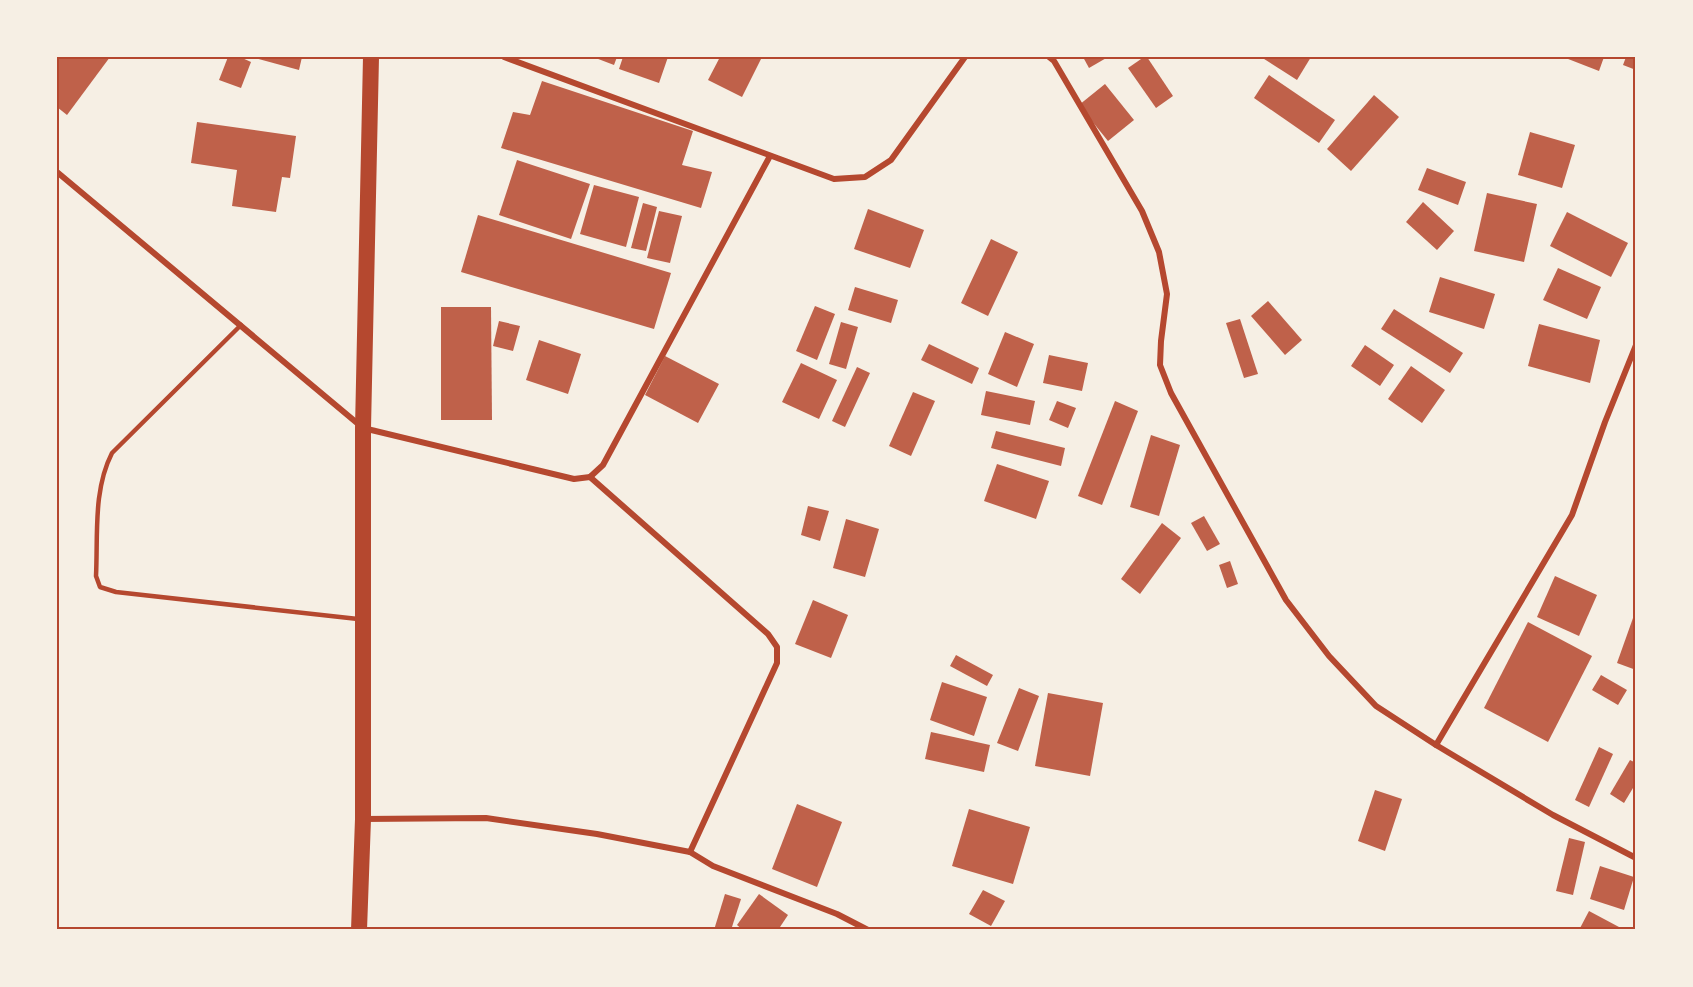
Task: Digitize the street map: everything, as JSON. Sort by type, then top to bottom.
[{"type":"highway","points":[[359,930],[363,819],[363,428],[371,57]]},
{"type":"street","points":[[504,57],[834,179],[865,177],[891,160],[965,57]]},
{"type":"street","points":[[1049,57],[1054,61],[1142,211],[1159,252],[1167,294],[1160,365],[1171,393],[1286,600],[1329,656],[1376,706],[1436,745],[1554,815],[1636,858]]},
{"type":"street","points":[[57,172],[363,428],[574,479],[590,477],[603,465],[770,156]]},
{"type":"street","points":[[1436,745],[1572,515],[1605,422],[1636,345]]},
{"type":"street","points":[[590,477],[768,634],[777,647],[777,663],[690,852]]},
{"type":"street","points":[[363,819],[486,818],[597,834],[690,852],[713,866],[837,914],[868,930]]},
{"type":"lane","points":[[241,325],[112,453],[104,468],[99,487],[96,576],[100,587],[116,592],[363,620]]},
{"type":"building","points":[[57,57],[110,57],[67,115],[57,107]]},
{"type":"building","points":[[228,57],[240,57],[251,62],[241,88],[219,80]]},
{"type":"building","points":[[251,57],[302,57],[299,70]]},
{"type":"building","points":[[593,57],[617,57],[614,65]]},
{"type":"building","points":[[623,57],[668,57],[659,83],[619,69]]},
{"type":"building","points":[[720,57],[762,57],[742,97],[708,80]]},
{"type":"building","points":[[1083,57],[1108,57],[1089,68]]},
{"type":"building","points":[[1147,57],[1173,96],[1156,108],[1128,68]]},
{"type":"building","points":[[1261,57],[1311,57],[1297,80]]},
{"type":"building","points":[[1563,57],[1604,57],[1599,71]]},
{"type":"building","points":[[1626,57],[1636,57],[1636,70],[1623,65]]},
{"type":"building","points":[[1269,75],[1335,120],[1319,143],[1254,98]]},
{"type":"building","points":[[542,81],[693,131],[682,165],[712,172],[701,208],[501,148],[513,112],[530,115]]},
{"type":"building","points":[[1105,84],[1134,120],[1108,141],[1079,105]]},
{"type":"building","points":[[1374,95],[1399,117],[1351,171],[1327,149]]},
{"type":"building","points":[[197,122],[296,136],[290,178],[282,177],[276,212],[232,206],[237,170],[191,163]]},
{"type":"building","points":[[1530,132],[1575,145],[1562,188],[1518,175]]},
{"type":"building","points":[[517,160],[590,184],[571,239],[499,215]]},
{"type":"building","points":[[1427,168],[1466,182],[1458,205],[1418,190]]},
{"type":"building","points":[[594,185],[639,197],[626,247],[580,234]]},
{"type":"building","points":[[1487,193],[1537,204],[1524,262],[1474,251]]},
{"type":"building","points":[[1423,202],[1454,231],[1437,250],[1406,222]]},
{"type":"building","points":[[643,203],[657,207],[646,251],[631,248]]},
{"type":"building","points":[[868,209],[924,230],[910,268],[854,249]]},
{"type":"building","points":[[659,211],[682,216],[670,263],[647,258]]},
{"type":"building","points":[[1567,212],[1628,243],[1611,277],[1550,246]]},
{"type":"building","points":[[478,215],[671,273],[654,329],[461,272]]},
{"type":"building","points":[[991,239],[1018,252],[988,316],[961,303]]},
{"type":"building","points":[[1558,268],[1601,287],[1587,319],[1543,300]]},
{"type":"building","points":[[1440,277],[1495,294],[1484,329],[1429,312]]},
{"type":"building","points":[[855,287],[898,300],[891,323],[848,310]]},
{"type":"building","points":[[1268,301],[1302,340],[1285,355],[1251,316]]},
{"type":"building","points":[[815,306],[835,314],[817,360],[796,351]]},
{"type":"building","points":[[441,307],[491,307],[492,420],[441,420]]},
{"type":"building","points":[[1394,309],[1463,353],[1450,373],[1381,329]]},
{"type":"building","points":[[1240,319],[1258,374],[1244,378],[1226,323]]},
{"type":"building","points":[[499,321],[520,326],[513,351],[493,346]]},
{"type":"building","points":[[841,322],[858,327],[846,369],[829,364]]},
{"type":"building","points":[[1539,324],[1600,340],[1590,383],[1528,366]]},
{"type":"building","points":[[1005,332],[1034,344],[1017,387],[988,374]]},
{"type":"building","points":[[539,340],[581,354],[568,394],[526,380]]},
{"type":"building","points":[[929,344],[979,368],[972,384],[921,360]]},
{"type":"building","points":[[1365,345],[1394,365],[1380,386],[1351,366]]},
{"type":"building","points":[[1049,355],[1088,363],[1082,391],[1043,383]]},
{"type":"building","points":[[665,356],[719,384],[698,423],[645,395]]},
{"type":"building","points":[[801,363],[837,380],[819,419],[782,402]]},
{"type":"building","points":[[1411,366],[1445,390],[1422,423],[1388,399]]},
{"type":"building","points":[[857,367],[870,373],[845,427],[832,421]]},
{"type":"building","points":[[986,391],[1035,401],[1030,425],[981,415]]},
{"type":"building","points":[[913,392],[935,401],[911,456],[889,446]]},
{"type":"building","points":[[1057,401],[1076,408],[1068,428],[1049,420]]},
{"type":"building","points":[[1115,401],[1138,411],[1102,505],[1078,496]]},
{"type":"building","points":[[996,431],[1065,448],[1061,466],[991,448]]},
{"type":"building","points":[[1151,435],[1180,445],[1159,516],[1130,507]]},
{"type":"building","points":[[997,464],[1049,481],[1036,519],[984,501]]},
{"type":"building","points":[[808,506],[829,511],[820,541],[801,535]]},
{"type":"building","points":[[1204,516],[1220,544],[1207,551],[1191,523]]},
{"type":"building","points":[[846,519],[879,529],[865,577],[833,568]]},
{"type":"building","points":[[1162,523],[1181,538],[1140,594],[1121,579]]},
{"type":"building","points":[[1230,561],[1238,584],[1227,588],[1219,565]]},
{"type":"building","points":[[1555,576],[1597,595],[1579,636],[1537,617]]},
{"type":"building","points":[[813,600],[848,615],[831,658],[795,644]]},
{"type":"building","points":[[1633,618],[1636,619],[1636,670],[1617,663]]},
{"type":"building","points":[[1528,622],[1592,656],[1548,742],[1484,708]]},
{"type":"building","points":[[956,655],[993,675],[987,686],[950,666]]},
{"type":"building","points":[[1601,675],[1627,690],[1618,705],[1592,690]]},
{"type":"building","points":[[942,682],[987,697],[974,736],[930,720]]},
{"type":"building","points":[[1019,688],[1039,696],[1018,751],[997,743]]},
{"type":"building","points":[[1048,693],[1103,703],[1090,776],[1035,766]]},
{"type":"building","points":[[931,732],[990,745],[984,772],[925,759]]},
{"type":"building","points":[[1599,747],[1613,754],[1589,807],[1575,800]]},
{"type":"building","points":[[1630,760],[1636,763],[1636,783],[1624,803],[1610,794]]},
{"type":"building","points":[[1375,790],[1402,799],[1385,851],[1358,841]]},
{"type":"building","points":[[797,804],[842,822],[817,887],[772,869]]},
{"type":"building","points":[[969,809],[1030,827],[1013,884],[952,866]]},
{"type":"building","points":[[1569,838],[1585,842],[1573,895],[1556,891]]},
{"type":"building","points":[[1600,866],[1634,877],[1624,910],[1590,899]]},
{"type":"building","points":[[983,890],[1005,901],[991,926],[969,914]]},
{"type":"building","points":[[725,894],[741,899],[731,930],[714,930]]},
{"type":"building","points":[[759,894],[788,915],[778,930],[743,930],[737,925]]},
{"type":"building","points":[[1589,911],[1619,927],[1618,930],[1579,930]]}]
